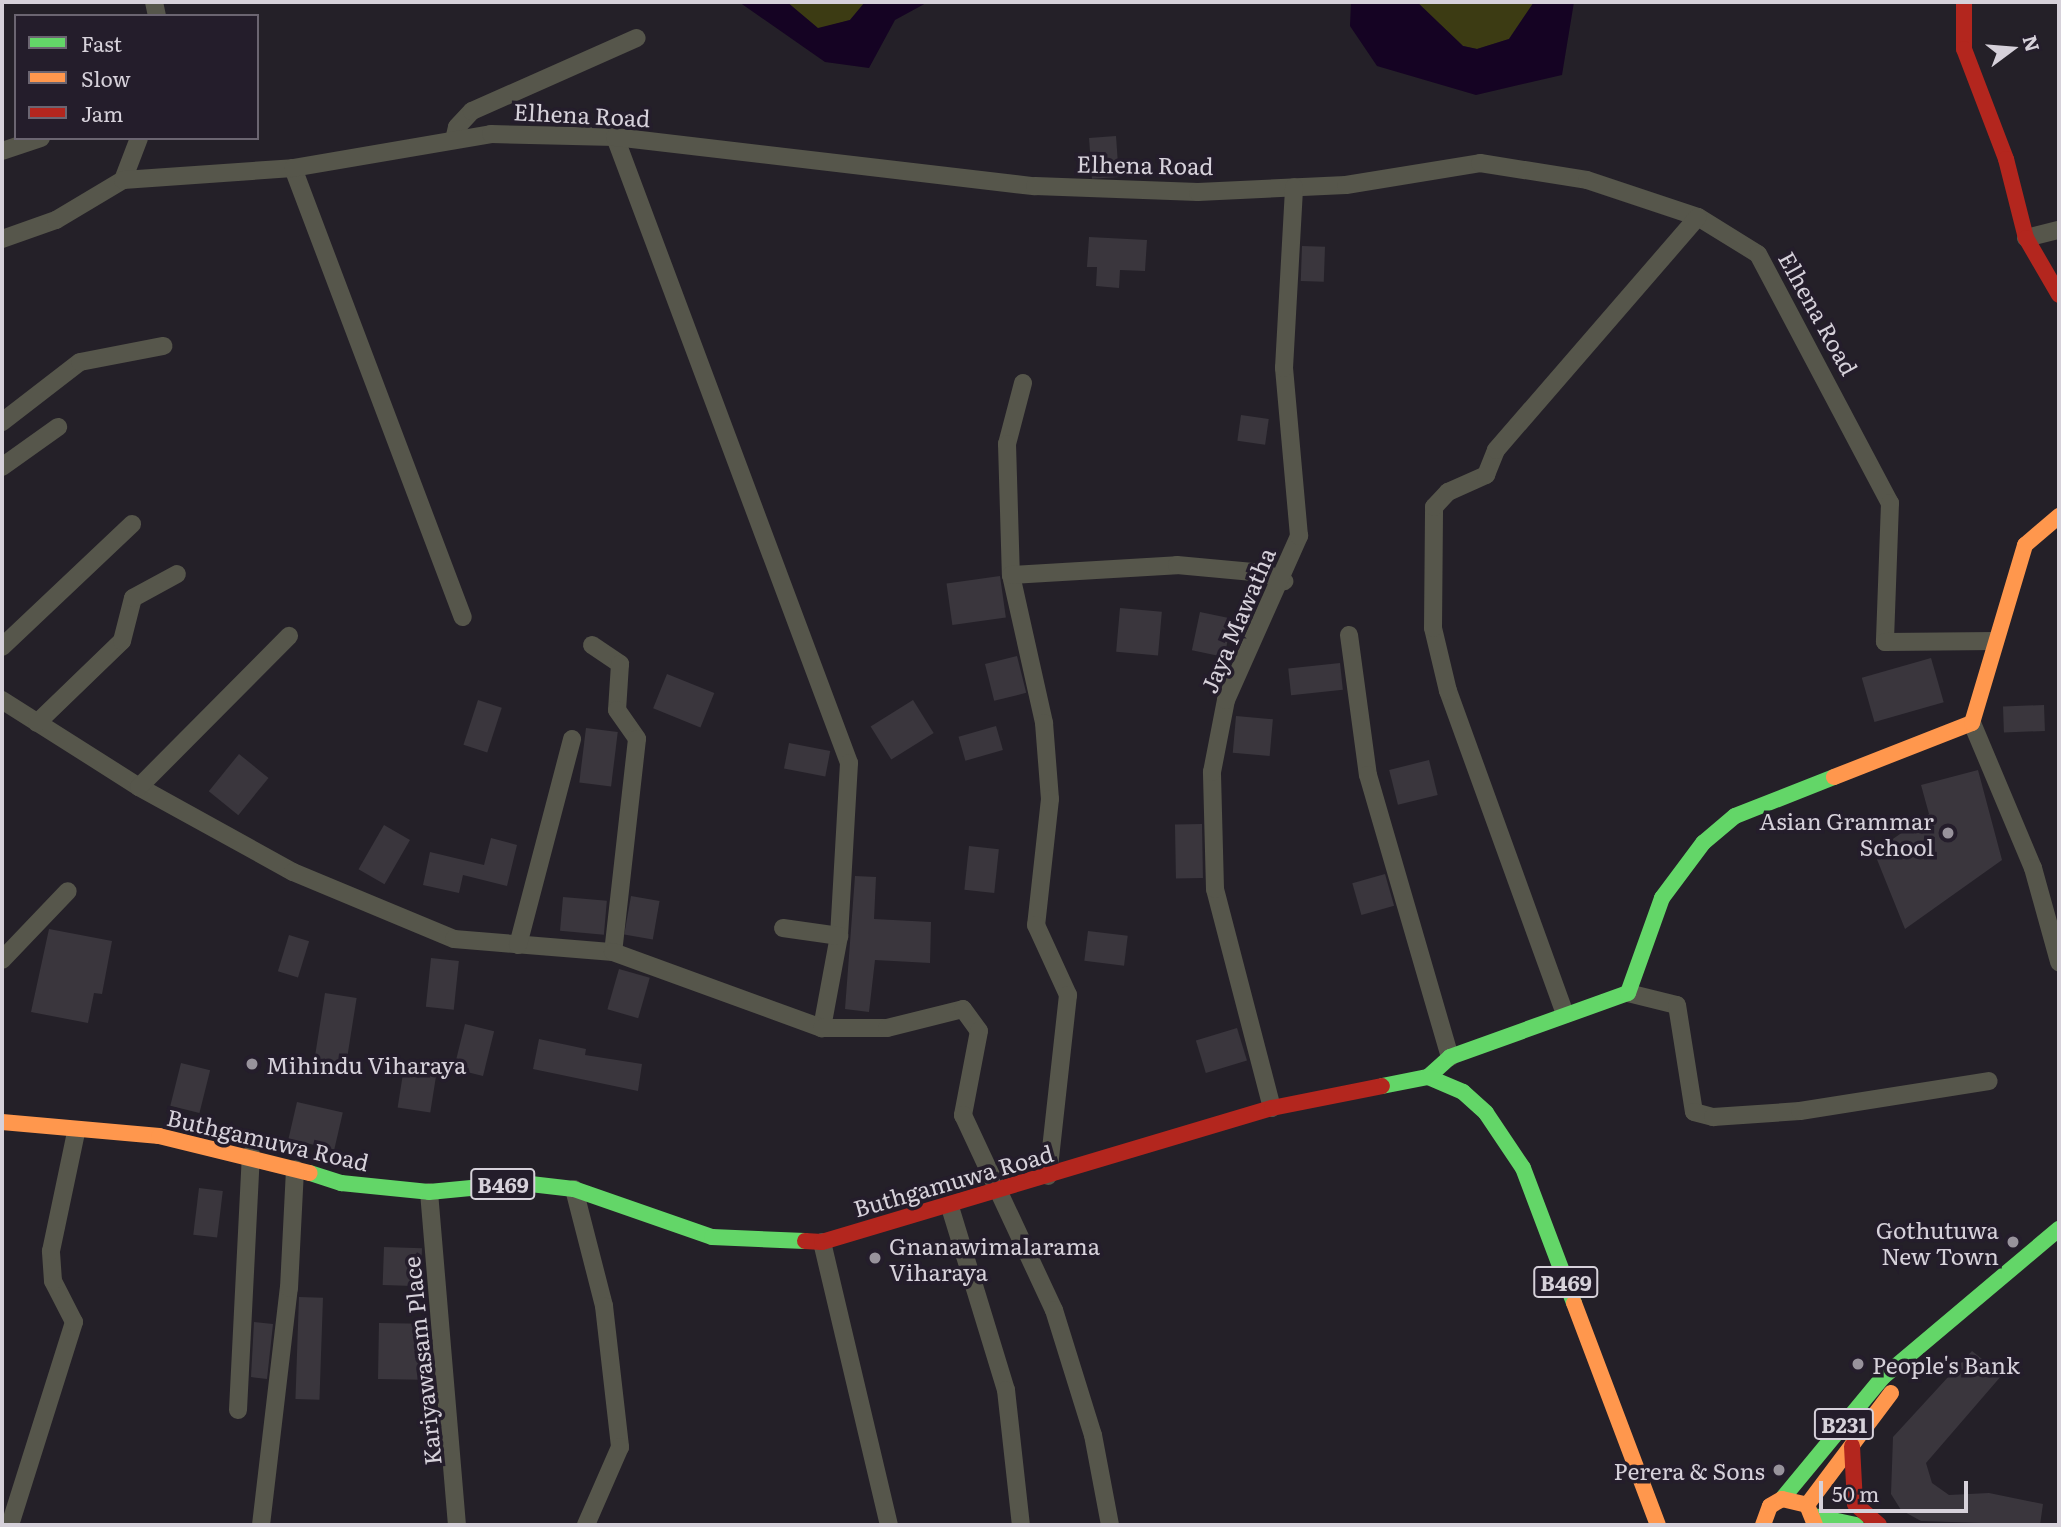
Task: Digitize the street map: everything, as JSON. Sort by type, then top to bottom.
[{"type":"main road","points":[[1965,2],[1964,50],[2006,159],[2026,238],[2059,295]]},
{"type":"main road","points":[[1428,1077],[1450,1057],[1628,993],[1662,898],[1703,843],[1735,816],[1972,723],[2025,545],[2059,516]]},
{"type":"main road","name":"Buthgamuwa Road","points":[[2,1122],[76,1132],[159,1136],[251,1154],[341,1183],[429,1192],[522,1182],[574,1189],[712,1237],[822,1242],[998,1194],[1048,1176],[1272,1108],[1428,1077]]},
{"type":"main road","name":"B469","points":[[1428,1077],[1463,1092],[1486,1113],[1523,1168],[1658,1525]]},
{"type":"main road","name":"B231","points":[[1782,1499],[1883,1377],[2059,1229]]},
{"type":"main road","name":"B231","points":[[1812,1515],[1852,1446],[1912,1355]]},
{"type":"main road","points":[[1852,1446],[1855,1504],[1879,1525]]},
{"type":"main road","points":[[1760,1523],[1782,1499],[1812,1515],[1856,1525]]},
{"type":"main road","points":[[1650,1503],[1677,1525]]},
{"type":"street","points":[[454,140],[472,111],[637,38]]},
{"type":"street","name":"Elhena Road","points":[[2,239],[56,220],[123,180],[293,169],[491,134],[615,137],[1035,186],[1346,185],[1480,163],[1587,180],[1698,217],[1758,254],[1874,464],[1890,503],[1892,538],[1885,642],[1995,641]]},
{"type":"street","points":[[615,137],[849,763],[839,936],[822,1028]]},
{"type":"street","points":[[2,151],[35,140]]},
{"type":"street","points":[[123,180],[138,140]]},
{"type":"street","points":[[293,169],[463,617]]},
{"type":"street","name":"Jaya Mawatha","points":[[1272,1108],[1215,889],[1212,772],[1226,700],[1283,582],[1299,536],[1284,369],[1294,187]]},
{"type":"street","points":[[1565,1014],[1448,691],[1433,628],[1434,507],[1448,492],[1486,475],[1496,450],[1698,217]]},
{"type":"street","points":[[2026,238],[2059,230]]},
{"type":"street","points":[[2,422],[79,362],[163,346]]},
{"type":"street","points":[[1023,383],[1007,444],[1011,575],[1044,723],[1050,799],[1036,925],[1068,995],[1048,1176]]},
{"type":"street","points":[[2,467],[58,427]]},
{"type":"street","points":[[2,647],[132,524]]},
{"type":"street","points":[[1011,575],[1177,565],[1264,573],[1283,582]]},
{"type":"street","points":[[37,723],[122,641],[133,598],[177,574]]},
{"type":"street","points":[[1349,635],[1368,775],[1450,1057]]},
{"type":"street","points":[[139,788],[289,636]]},
{"type":"street","points":[[592,645],[620,664],[617,710],[637,739],[613,952]]},
{"type":"street","points":[[2,700],[139,788],[293,872],[454,939],[613,952],[822,1028],[887,1027],[963,1009],[979,1031],[963,1115],[1054,1310],[1093,1435],[1110,1525]]},
{"type":"street","points":[[1972,723],[2033,868],[2059,962]]},
{"type":"street","points":[[518,945],[572,738]]},
{"type":"street","points":[[2,960],[68,891]]},
{"type":"street","points":[[783,928],[839,936]]},
{"type":"street","points":[[1628,993],[1677,1005],[1694,1112],[1713,1117],[1800,1111],[1989,1081]]},
{"type":"street","points":[[10,1525],[74,1322],[53,1281],[51,1251],[76,1132]]},
{"type":"street","points":[[238,1410],[251,1154]]},
{"type":"street","points":[[261,1525],[289,1289],[295,1169]]},
{"type":"street","points":[[574,1189],[604,1306],[620,1447],[586,1525]]},
{"type":"street","name":"Kariyawasam Place","points":[[429,1192],[457,1525]]},
{"type":"street","points":[[950,1206],[1006,1390],[1021,1525]]},
{"type":"street","points":[[822,1242],[888,1525]]},
{"type":"shaded area","points":[[739,2],[787,2],[818,28],[850,20],[865,2],[928,2],[895,20],[869,68],[825,62]]},
{"type":"shaded area","points":[[787,2],[865,2],[850,20],[818,29]]},
{"type":"shaded area","points":[[1351,2],[1417,2],[1463,46],[1477,49],[1509,39],[1534,2],[1574,2],[1562,75],[1476,95],[1377,66],[1350,26]]},
{"type":"shaded area","points":[[1417,2],[1534,2],[1509,39],[1477,49],[1463,46]]},
{"type":"building","points":[[1116,136],[1119,177],[1092,179],[1089,138]]},
{"type":"building","points":[[1089,237],[1147,240],[1145,271],[1120,270],[1119,288],[1096,286],[1097,267],[1087,267]]},
{"type":"building","points":[[1302,246],[1325,247],[1324,282],[1301,281]]},
{"type":"building","points":[[1241,415],[1269,419],[1265,445],[1237,441]]},
{"type":"building","points":[[1000,576],[1006,618],[952,625],[947,584]]},
{"type":"building","points":[[1120,608],[1162,612],[1158,655],[1116,652]]},
{"type":"building","points":[[1200,612],[1232,619],[1224,657],[1192,650]]},
{"type":"building","points":[[1017,656],[1026,693],[994,701],[985,664]]},
{"type":"building","points":[[1931,658],[1944,702],[1874,722],[1862,678]]},
{"type":"building","points":[[1340,663],[1343,690],[1291,695],[1288,668]]},
{"type":"building","points":[[667,674],[714,693],[700,727],[653,708]]},
{"type":"building","points":[[478,700],[502,708],[487,752],[463,745]]},
{"type":"building","points":[[913,700],[934,733],[891,760],[871,726]]},
{"type":"building","points":[[2044,705],[2045,731],[2004,732],[2003,706]]},
{"type":"building","points":[[1236,716],[1273,719],[1270,756],[1233,753]]},
{"type":"building","points":[[996,726],[1003,750],[965,761],[959,737]]},
{"type":"building","points":[[586,728],[618,732],[611,786],[579,783]]},
{"type":"building","points":[[789,743],[830,751],[825,777],[784,769]]},
{"type":"building","points":[[239,754],[269,778],[238,815],[209,791]]},
{"type":"building","points":[[1429,760],[1438,795],[1398,805],[1389,770]]},
{"type":"building","name":"Asian Grammar School","points":[[1978,770],[2002,860],[1905,929],[1874,852],[1929,814],[1921,785]]},
{"type":"building","points":[[1175,824],[1202,824],[1203,878],[1176,878]]},
{"type":"building","points":[[384,825],[410,840],[384,884],[358,869]]},
{"type":"building","points":[[491,838],[517,845],[507,886],[463,875],[459,893],[423,885],[430,852],[484,865]]},
{"type":"building","points":[[969,846],[999,849],[994,893],[964,890]]},
{"type":"building","points":[[1385,874],[1394,906],[1361,915],[1352,883]]},
{"type":"building","points":[[855,876],[876,877],[874,919],[931,922],[930,963],[875,960],[869,1012],[845,1009]]},
{"type":"building","points":[[631,896],[660,901],[653,939],[624,934]]},
{"type":"building","points":[[563,897],[607,901],[604,935],[560,931]]},
{"type":"building","points":[[49,929],[112,941],[102,994],[94,993],[88,1023],[31,1012]]},
{"type":"building","points":[[1088,931],[1128,936],[1124,966],[1084,961]]},
{"type":"building","points":[[289,935],[309,941],[298,977],[278,971]]},
{"type":"building","points":[[431,958],[459,961],[454,1010],[426,1007]]},
{"type":"building","points":[[619,969],[650,978],[638,1018],[607,1009]]},
{"type":"building","points":[[325,993],[357,998],[344,1076],[313,1071]]},
{"type":"building","points":[[465,1024],[494,1031],[483,1076],[454,1069]]},
{"type":"building","points":[[1237,1028],[1247,1061],[1206,1073],[1196,1041]]},
{"type":"building","points":[[539,1039],[586,1049],[585,1055],[642,1064],[638,1091],[533,1069]]},
{"type":"building","points":[[405,1061],[438,1066],[430,1113],[398,1107]]},
{"type":"building","points":[[181,1063],[210,1070],[199,1113],[170,1106]]},
{"type":"building","points":[[297,1102],[343,1113],[334,1150],[288,1139]]},
{"type":"building","points":[[199,1188],[223,1191],[217,1238],[193,1235]]},
{"type":"building","points":[[384,1247],[422,1248],[421,1286],[383,1285]]},
{"type":"building","points":[[299,1297],[323,1298],[319,1400],[295,1399]]},
{"type":"building","points":[[254,1322],[273,1324],[267,1379],[251,1377]]},
{"type":"building","points":[[379,1323],[422,1324],[421,1380],[378,1379]]},
{"type":"building","points":[[1972,1351],[2002,1375],[1926,1463],[1932,1483],[1949,1495],[1989,1493],[2043,1504],[2040,1525],[1921,1521],[1901,1510],[1891,1494],[1893,1437]]},
{"type":"traffic: fast","points":[[1428,1077],[1450,1057],[1628,993],[1662,898],[1703,843],[1735,816],[1834,777]]},
{"type":"traffic: fast","points":[[1382,1086],[1428,1077],[1463,1092],[1486,1113],[1523,1168],[1574,1303]]},
{"type":"traffic: fast","points":[[310,1173],[341,1183],[429,1192],[522,1183],[574,1189],[712,1237],[805,1241]]},
{"type":"traffic: fast","points":[[1782,1499],[1883,1377],[2059,1229]]},
{"type":"traffic: fast","points":[[1814,1516],[1856,1525]]},
{"type":"traffic: slow","points":[[1834,777],[1972,723],[2025,545],[2059,516]]},
{"type":"traffic: slow","points":[[2,1122],[159,1136],[310,1173]]},
{"type":"traffic: slow","points":[[1574,1303],[1658,1525]]},
{"type":"traffic: slow","points":[[1807,1505],[1891,1393]]},
{"type":"traffic: slow","points":[[1763,1525],[1770,1506],[1782,1499],[1807,1505],[1815,1525]]},
{"type":"traffic: jam","points":[[1964,2],[1964,49],[2006,159],[2026,238],[2059,295]]},
{"type":"traffic: jam","points":[[805,1241],[822,1242],[1272,1108],[1382,1086]]},
{"type":"traffic: jam","points":[[1852,1446],[1855,1504],[1879,1525]]},
{"type":"place","name":"Asian Grammar School","points":[[1948,833]]},
{"type":"place","name":"Mihindu Viharaya","points":[[252,1064]]},
{"type":"place","name":"Gothutuwa New Town","points":[[2013,1242]]},
{"type":"place","name":"Gnanawimalarama Viharaya","points":[[875,1258]]},
{"type":"place","name":"People's Bank","points":[[1858,1364]]},
{"type":"place","name":"Perera & Sons","points":[[1779,1470]]}]
